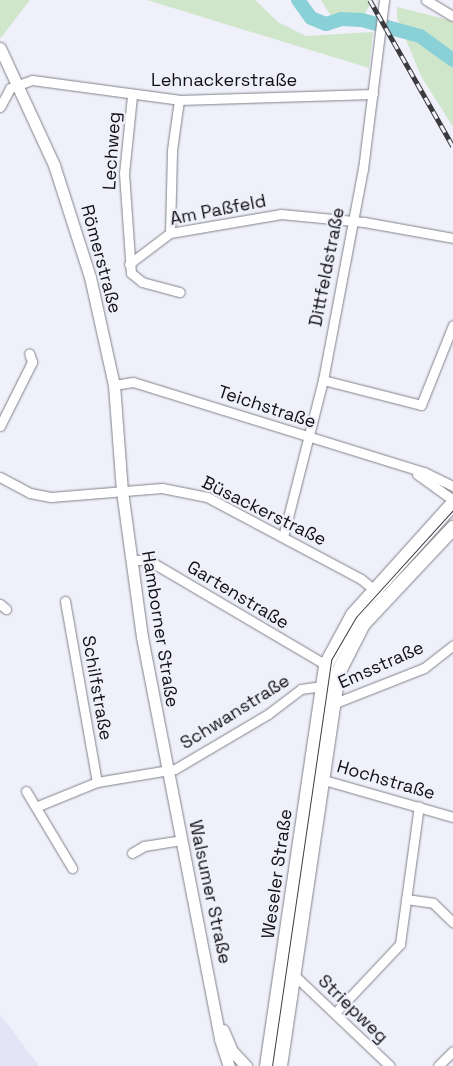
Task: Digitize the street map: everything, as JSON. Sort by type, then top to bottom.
[{"type":"main road","name":"Weseler Straße","points":[[280,1066],[294,975],[325,704],[322,686],[326,665],[345,626],[453,504]]},
{"type":"main road","points":[[325,704],[349,646],[386,600],[453,528]]},
{"type":"main road","name":"Weseler Straße","points":[[267,1066],[316,778]]},
{"type":"street","name":"Dittfeldstraße","points":[[283,537],[323,380],[352,223],[373,94],[384,0]]},
{"type":"street","points":[[426,0],[453,16]]},
{"type":"street","name":"Römerstraße","points":[[0,48],[54,165],[78,235],[114,385],[122,491]]},
{"type":"street","points":[[0,108],[17,82]]},
{"type":"street","name":"Lehnackerstraße","points":[[17,82],[48,82],[132,96],[180,100],[373,94]]},
{"type":"street","name":"Lechweg","points":[[129,264],[124,173],[132,96]]},
{"type":"street","points":[[170,233],[172,150],[180,100]]},
{"type":"street","name":"Am Paßfeld","points":[[129,264],[170,233],[281,214],[453,238]]},
{"type":"street","points":[[129,264],[135,279],[180,292]]},
{"type":"street","points":[[323,380],[420,405],[453,325]]},
{"type":"street","points":[[0,426],[32,362],[29,353]]},
{"type":"street","name":"Teichstraße","points":[[114,385],[133,382],[410,470],[453,486]]},
{"type":"street","name":"Teichstraße","points":[[410,470],[453,500]]},
{"type":"street","name":"Büsackerstraße","points":[[0,476],[19,488],[51,497],[162,488],[207,497],[283,537],[375,590],[386,600]]},
{"type":"street","name":"Hamborner Straße","points":[[122,491],[131,560],[166,772]]},
{"type":"street","name":"Gartenstraße","points":[[131,560],[148,560],[326,665]]},
{"type":"street","name":"Schilfstraße","points":[[65,600],[98,782]]},
{"type":"street","name":"Emsstraße","points":[[325,704],[424,668],[452,649]]},
{"type":"street","name":"Schwanstraße","points":[[166,772],[268,714],[301,689],[322,686]]},
{"type":"street","points":[[38,806],[98,782],[166,772]]},
{"type":"street","name":"Walsumer Straße","points":[[166,772],[230,1066]]},
{"type":"street","name":"Hochstraße","points":[[316,778],[453,817]]},
{"type":"street","points":[[26,791],[38,806],[72,868]]},
{"type":"street","points":[[335,1013],[400,944],[419,806]]},
{"type":"street","points":[[132,853],[144,846],[180,840]]},
{"type":"street","points":[[406,899],[433,904],[453,922]]},
{"type":"street","name":"Striepweg","points":[[294,975],[390,1066]]},
{"type":"street","name":"Walsumer Straße","points":[[219,1021],[232,1051],[246,1066]]},
{"type":"street","points":[[438,1066],[453,1051]]},
{"type":"shaded area","points":[[0,1014],[39,1066],[0,1066]]},
{"type":"green space","points":[[0,0],[30,0],[0,39]]},
{"type":"green space","points":[[147,0],[255,0],[278,22],[306,36],[373,32],[369,68]]},
{"type":"green space","points":[[321,0],[373,0],[364,15],[331,16]]},
{"type":"green space","points":[[397,7],[453,21],[453,127],[421,76],[397,18]]},
{"type":"waterway","points":[[298,0],[311,18],[326,24],[341,19],[362,20],[420,36],[453,60]]},
{"type":"tram line","points":[[272,1066],[331,660],[356,617],[453,510]]},
{"type":"railway","points":[[370,0],[453,146]]}]
